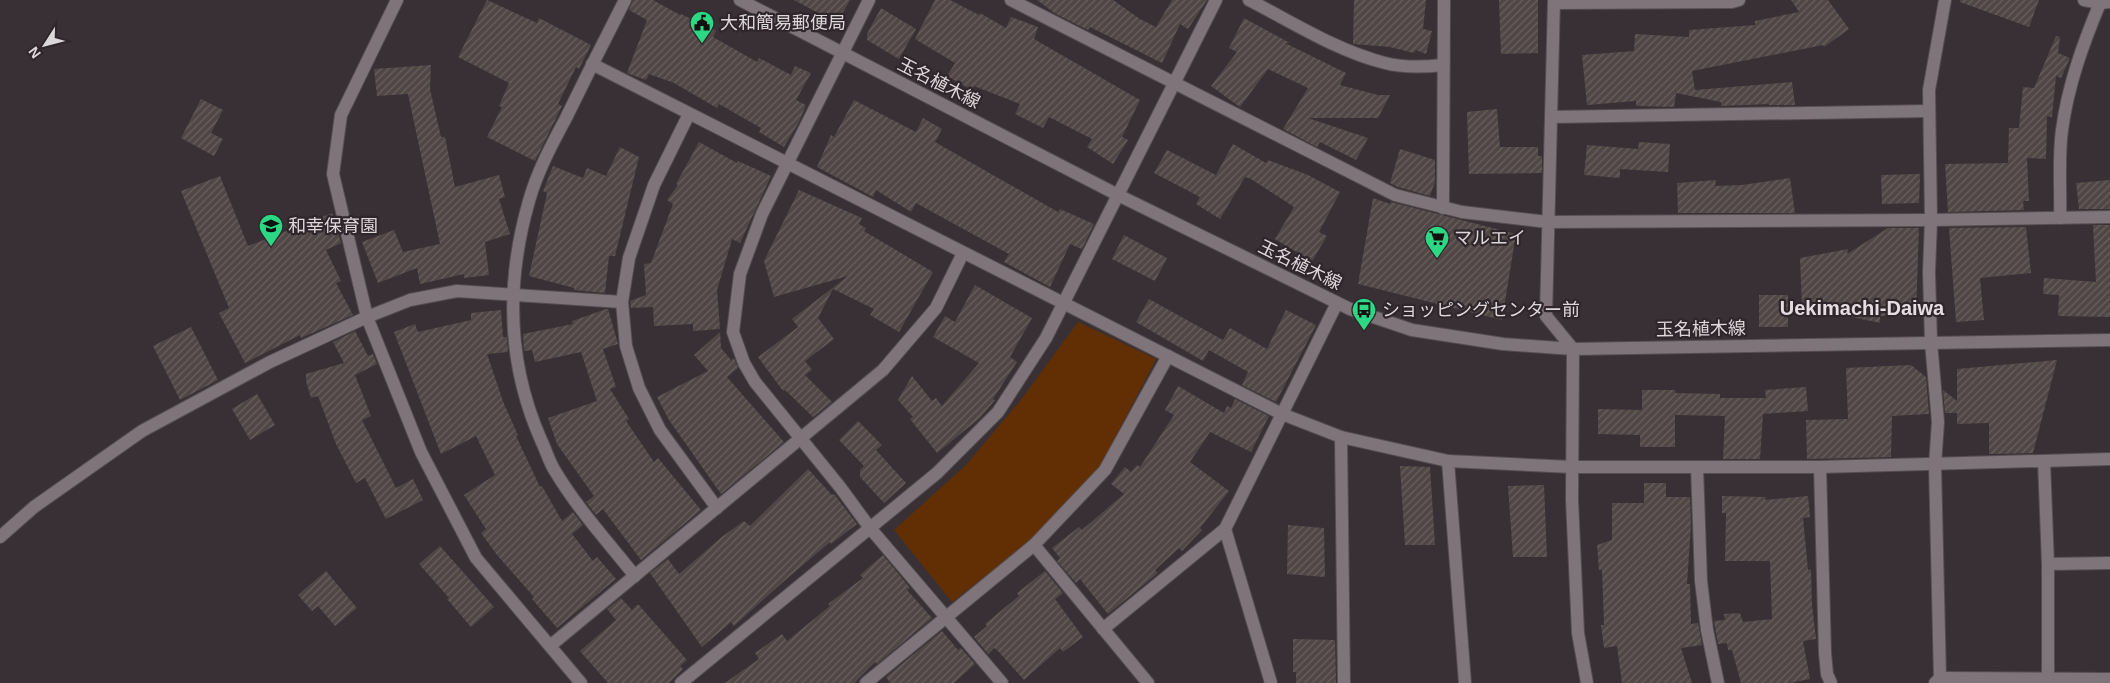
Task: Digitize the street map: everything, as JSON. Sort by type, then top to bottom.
[{"type":"street","points":[[397,0],[342,115],[333,174],[367,317],[420,452],[476,558],[581,683]]},
{"type":"street","points":[[625,0],[547,155],[529,199],[518,245],[512,296],[515,342],[522,390],[548,456],[555,470],[577,502],[635,576]]},
{"type":"street","name":"玉名植木線","points":[[740,0],[1118,194],[1338,302],[1412,330],[1503,344],[1574,349],[2110,340]]},
{"type":"street","points":[[870,0],[762,214],[740,274],[733,332],[744,363],[756,382],[870,528],[1002,683]]},
{"type":"street","points":[[1011,0],[1395,194],[1462,212],[1548,222],[2110,217]]},
{"type":"street","points":[[681,683],[937,473],[998,412],[1046,338],[1216,0]]},
{"type":"street","points":[[1248,0],[1344,48],[1386,64],[1424,67],[1443,65]]},
{"type":"street","points":[[1443,208],[1444,0]]},
{"type":"street","points":[[1587,683],[1578,633],[1572,467],[1574,349],[1546,316],[1554,2],[1732,2],[1739,0]]},
{"type":"street","points":[[1945,0],[1929,90],[1931,220],[1929,272],[1938,422],[1935,465],[1938,680],[2110,679]]},
{"type":"street","points":[[2060,218],[2062,131],[2072,78],[2083,44],[2105,2],[2084,0]]},
{"type":"street","points":[[592,64],[1282,414],[1341,437],[1448,461],[1572,467],[1820,467],[2110,459]]},
{"type":"street","points":[[1551,117],[1929,111]]},
{"type":"street","points":[[689,114],[654,185],[629,258],[622,302],[626,346],[639,388],[660,430],[717,508]]},
{"type":"street","points":[[550,646],[883,370],[936,308],[963,253]]},
{"type":"street","points":[[0,537],[34,507],[142,430],[270,362],[367,317],[410,300],[457,291],[622,302]]},
{"type":"street","points":[[1103,629],[1225,529],[1338,302]]},
{"type":"street","points":[[867,683],[1034,545],[1105,470],[1168,356]]},
{"type":"street","points":[[1341,437],[1344,683]]},
{"type":"street","points":[[1448,461],[1465,683]]},
{"type":"street","points":[[2044,461],[2048,564],[2048,679]]},
{"type":"street","points":[[1697,467],[1701,581],[1707,630],[1718,683]]},
{"type":"street","points":[[1820,467],[1825,653],[1831,683]]},
{"type":"street","points":[[1225,529],[1270,683]]},
{"type":"street","points":[[1034,545],[1148,683]]},
{"type":"street","points":[[2048,564],[2110,563]]},
{"type":"shaded area","points":[[1078,322],[1156,359],[1097,472],[1044,529],[952,602],[894,530],[966,465],[1020,401]]},
{"type":"building","points":[[487,0],[537,23],[539,18],[591,45],[579,69],[576,67],[558,104],[562,106],[535,161],[487,137],[502,107],[499,106],[509,83],[458,57]]},
{"type":"building","points":[[633,0],[653,0],[680,15],[716,31],[713,37],[757,62],[759,58],[791,75],[795,66],[811,73],[796,100],[806,105],[799,122],[784,147],[759,132],[761,128],[719,104],[717,108],[674,83],[649,74],[646,80],[627,73],[647,20],[629,10]]},
{"type":"building","points":[[794,0],[850,0],[837,23]]},
{"type":"building","points":[[935,0],[950,0],[979,15],[980,13],[1006,28],[1011,17],[1038,27],[1034,39],[1140,100],[1122,137],[1128,140],[1113,164],[1087,147],[1092,139],[1049,117],[1043,128],[1015,114],[1020,104],[974,86],[972,90],[947,76],[955,63],[915,39]]},
{"type":"building","points":[[1037,0],[1113,0],[1140,19],[1156,27],[1172,0],[1207,0],[1188,29],[1180,24],[1162,63],[1090,27],[1088,30],[1056,14]]},
{"type":"building","points":[[1354,0],[1426,0],[1423,29],[1432,31],[1426,54],[1416,50],[1414,53],[1390,47],[1353,44]]},
{"type":"building","points":[[1499,0],[1538,0],[1538,53],[1501,54]]},
{"type":"building","points":[[1791,0],[1828,0],[1849,29],[1824,47],[1823,45],[1692,71],[1695,90],[1792,82],[1795,105],[1721,106],[1721,102],[1676,93],[1674,107],[1636,106],[1636,101],[1587,105],[1582,55],[1634,51],[1635,34],[1689,37],[1689,30],[1755,25],[1755,21],[1799,12]]},
{"type":"building","points":[[1960,0],[2039,0],[2029,27],[1960,2]]},
{"type":"building","points":[[881,8],[916,29],[899,59],[867,40],[867,34]]},
{"type":"building","points":[[1244,18],[1290,43],[1285,43],[1346,73],[1340,85],[1378,95],[1390,95],[1378,118],[1308,118],[1368,138],[1356,160],[1320,142],[1317,147],[1283,129],[1308,88],[1268,69],[1240,107],[1211,86],[1237,52],[1229,48]]},
{"type":"building","points":[[2056,36],[2060,37],[2058,53],[2070,58],[2061,78],[2056,76],[2052,117],[2047,116],[2046,159],[2027,158],[2029,201],[2023,201],[2024,210],[1948,212],[1945,164],[2008,163],[2009,128],[2019,128],[2023,87],[2034,88]]},
{"type":"building","points":[[431,65],[430,89],[441,137],[445,137],[455,187],[499,175],[505,197],[499,199],[510,234],[485,242],[489,275],[464,278],[464,274],[420,284],[417,268],[378,283],[362,242],[394,230],[403,252],[440,244],[408,94],[377,96],[374,69]]},
{"type":"building","points":[[201,99],[223,110],[211,133],[223,139],[214,156],[181,138]]},
{"type":"building","points":[[854,100],[916,132],[923,118],[942,129],[935,142],[1058,212],[1060,209],[1094,224],[1082,249],[1070,244],[1050,287],[1004,262],[1009,254],[916,203],[911,212],[876,190],[873,197],[817,167],[831,135],[834,137]]},
{"type":"building","points":[[1497,109],[1500,147],[1538,147],[1538,156],[1542,156],[1542,173],[1469,174],[1467,112]]},
{"type":"building","points":[[699,142],[737,163],[738,161],[771,176],[740,243],[732,239],[717,290],[720,329],[693,331],[693,324],[654,326],[653,307],[631,308],[630,301],[646,295],[644,264],[651,263],[673,204],[667,200],[678,185],[676,184]]},
{"type":"building","points":[[1639,142],[1670,144],[1668,172],[1620,169],[1620,178],[1584,175],[1587,145],[1638,149]]},
{"type":"building","points":[[1233,144],[1266,163],[1268,160],[1308,175],[1340,192],[1319,232],[1327,236],[1312,261],[1275,239],[1294,207],[1251,179],[1245,177],[1220,219],[1196,204],[1200,197],[1154,173],[1167,150],[1216,175]]},
{"type":"building","points":[[620,147],[639,157],[615,256],[609,256],[605,293],[574,290],[574,288],[529,276],[547,193],[543,191],[553,166],[583,178],[587,168],[606,176]]},
{"type":"building","points":[[1400,149],[1435,160],[1435,182],[1430,196],[1390,183]]},
{"type":"building","points":[[1920,174],[1919,203],[1882,204],[1881,175]]},
{"type":"building","points":[[220,176],[248,246],[332,213],[341,243],[326,250],[341,281],[336,283],[353,315],[301,338],[300,335],[245,363],[219,313],[229,308],[181,191]]},
{"type":"building","points":[[1790,178],[1795,213],[1678,213],[1677,183],[1716,180],[1715,186],[1742,185]]},
{"type":"building","points":[[2110,180],[2110,209],[2079,209],[2076,183]]},
{"type":"building","points":[[799,190],[862,218],[859,224],[866,228],[864,231],[933,272],[899,332],[870,315],[874,309],[833,289],[818,318],[834,339],[805,361],[812,370],[805,375],[832,402],[813,417],[785,390],[783,391],[758,357],[798,327],[792,319],[848,276],[774,297],[764,261]]},
{"type":"building","name":"マルエイ","points":[[1373,198],[1390,204],[1391,202],[1516,234],[1502,320],[1358,284]]},
{"type":"building","points":[[2093,225],[2110,225],[2110,317],[2058,316],[2059,295],[2043,294],[2044,278],[2096,282]]},
{"type":"building","points":[[2026,227],[2031,273],[1980,278],[1984,320],[1956,322],[1949,228]]},
{"type":"building","points":[[1888,228],[1919,228],[1916,315],[1880,316],[1880,323],[1802,306],[1800,258],[1848,249],[1847,254]]},
{"type":"building","points":[[1124,235],[1167,258],[1155,281],[1112,259]]},
{"type":"building","points":[[975,285],[1032,318],[1010,357],[1017,362],[993,399],[995,400],[980,418],[937,453],[910,419],[913,417],[898,400],[912,376],[932,401],[936,398],[942,406],[979,363],[933,337],[945,316],[955,322]]},
{"type":"building","points":[[1759,295],[1788,295],[1788,327],[1759,327]]},
{"type":"building","points":[[1149,299],[1223,340],[1230,328],[1267,349],[1286,310],[1316,325],[1276,402],[1242,385],[1248,372],[1209,350],[1203,361],[1136,322]]},
{"type":"building","points":[[608,309],[618,344],[603,349],[616,387],[610,389],[629,419],[626,421],[654,462],[658,458],[701,510],[641,560],[603,509],[596,515],[586,502],[594,496],[557,444],[548,418],[597,401],[581,352],[535,362],[532,350],[524,351],[523,334],[573,324],[572,321]]},
{"type":"building","points":[[501,310],[503,337],[507,337],[508,352],[487,354],[504,404],[518,435],[516,436],[540,487],[542,486],[562,521],[573,512],[583,525],[572,534],[593,561],[597,557],[616,579],[557,628],[481,533],[486,529],[464,495],[495,475],[476,436],[441,454],[394,332],[415,324],[418,332],[471,320],[471,313]]},
{"type":"building","points":[[191,327],[218,380],[180,400],[153,346]]},
{"type":"building","points":[[355,331],[368,356],[373,354],[377,364],[355,375],[371,416],[362,420],[396,488],[413,479],[423,500],[386,519],[365,478],[356,483],[336,444],[318,396],[311,398],[306,381],[306,374],[344,363],[333,342]]},
{"type":"building","points":[[720,332],[721,348],[731,360],[734,358],[738,368],[727,377],[784,442],[721,494],[669,420],[657,397],[708,371],[694,355]]},
{"type":"building","points":[[2057,360],[2033,453],[1989,454],[1989,423],[1957,424],[1957,413],[1945,413],[1943,390],[1957,401],[1957,369]]},
{"type":"building","points":[[1911,365],[1926,377],[1929,414],[1892,416],[1891,457],[1807,459],[1806,420],[1848,419],[1846,368]]},
{"type":"building","points":[[1178,386],[1224,413],[1227,406],[1231,408],[1235,399],[1269,416],[1251,452],[1210,432],[1190,462],[1229,491],[1200,528],[1202,530],[1182,551],[1179,548],[1155,570],[1158,573],[1108,614],[1080,579],[1076,583],[1057,561],[1060,558],[1052,548],[1079,527],[1082,530],[1124,494],[1111,484],[1125,467],[1131,472],[1137,465],[1140,467],[1174,415],[1165,410]]},
{"type":"building","points":[[1806,387],[1808,411],[1763,414],[1760,459],[1723,459],[1725,416],[1675,415],[1675,447],[1640,447],[1640,435],[1598,434],[1598,409],[1642,410],[1642,390],[1675,390],[1675,393],[1720,394],[1720,398],[1766,398],[1765,390]]},
{"type":"building","points":[[257,394],[275,425],[250,440],[232,409]]},
{"type":"building","points":[[858,421],[882,445],[876,450],[906,483],[884,503],[860,477],[860,470],[864,466],[839,440]]},
{"type":"building","points":[[1400,466],[1430,467],[1435,545],[1405,545]]},
{"type":"building","points":[[808,469],[832,495],[834,494],[857,524],[831,544],[830,542],[734,626],[731,622],[702,647],[650,573],[668,559],[679,574],[723,536],[744,521],[750,526]]},
{"type":"building","points":[[1644,483],[1666,483],[1666,497],[1690,497],[1691,525],[1687,584],[1690,584],[1691,624],[1698,623],[1702,645],[1681,648],[1692,683],[1622,683],[1617,646],[1604,648],[1601,625],[1604,625],[1602,570],[1599,570],[1597,545],[1612,540],[1612,503],[1644,503]]},
{"type":"building","points":[[1544,485],[1547,557],[1513,557],[1508,486]]},
{"type":"building","points":[[1722,496],[1766,497],[1765,500],[1808,496],[1810,517],[1803,518],[1808,570],[1811,569],[1812,605],[1816,639],[1803,641],[1810,679],[1789,683],[1741,683],[1732,650],[1728,650],[1727,643],[1718,644],[1714,621],[1725,620],[1724,614],[1740,613],[1743,622],[1772,619],[1770,561],[1725,561],[1726,513],[1722,513]]},
{"type":"building","points":[[1288,525],[1324,528],[1325,577],[1287,574]]},
{"type":"building","points":[[440,546],[494,607],[471,627],[419,564]]},
{"type":"building","points":[[883,555],[910,588],[907,590],[932,618],[877,664],[875,662],[854,683],[725,683],[759,659],[755,653],[782,634],[787,641],[830,606],[828,604],[863,578],[860,575]]},
{"type":"building","points":[[326,571],[357,608],[335,626],[318,606],[312,611],[298,595]]},
{"type":"building","points":[[1045,571],[1063,593],[1055,599],[1083,637],[1063,652],[1060,648],[1024,680],[997,650],[994,648],[988,654],[974,637],[987,626],[985,624],[1019,596],[1017,593]]},
{"type":"building","points":[[621,598],[632,610],[638,604],[687,660],[680,666],[683,669],[669,683],[608,683],[580,651],[616,620],[607,609]]},
{"type":"building","points":[[942,631],[958,650],[961,648],[975,664],[954,683],[890,683],[886,677]]},
{"type":"building","points":[[1293,639],[1335,640],[1336,683],[1296,683],[1296,672],[1293,672]]},
{"type":"place","name":"大和簡易郵便局","points":[[702,44]]},
{"type":"place","name":"和幸保育園","points":[[271,247]]},
{"type":"place","name":"マルエイ","points":[[1437,259]]},
{"type":"place","name":"ショッピングセンター前","points":[[1364,331]]},
{"type":"district","name":"Uekimachi-Daiwa","points":[[1862,308]]}]
